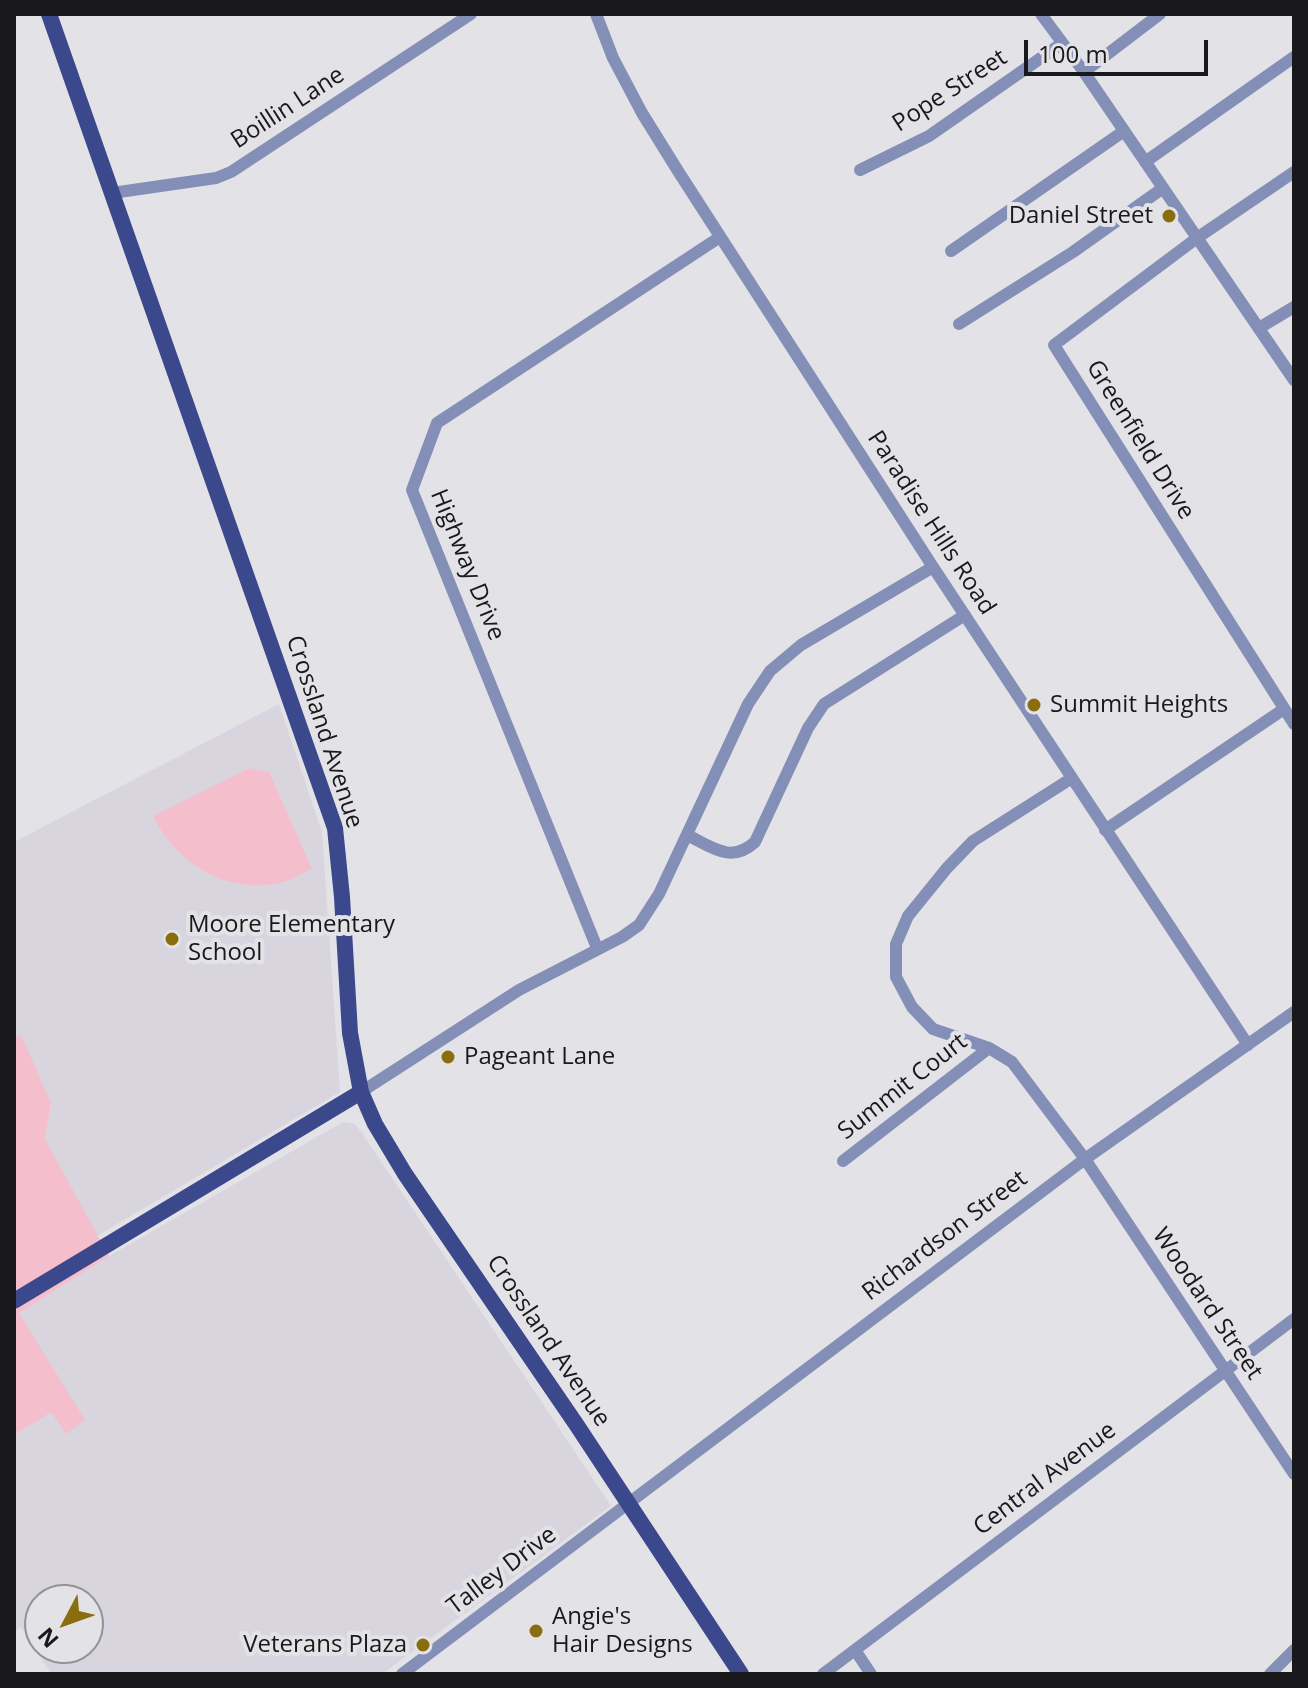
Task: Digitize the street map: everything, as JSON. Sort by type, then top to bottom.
[{"type":"main road","name":"Crossland Avenue","points":[[49,14],[335,828],[350,1033],[361,1092],[395,1160],[741,1674]]},
{"type":"main road","points":[[14,1301],[361,1092]]},
{"type":"street","name":"Boillin Lane","points":[[112,193],[216,178],[231,172],[471,14]]},
{"type":"street","name":"Paradise Hills Road","points":[[596,14],[613,58],[642,113],[720,237],[1248,1045]]},
{"type":"street","points":[[1041,14],[1294,380]]},
{"type":"street","points":[[1084,72],[1160,14]]},
{"type":"street","name":"Pope Street","points":[[860,170],[929,136],[1061,44]]},
{"type":"street","points":[[1145,162],[1294,57]]},
{"type":"street","points":[[951,251],[1124,131]]},
{"type":"street","points":[[1197,238],[1294,172]]},
{"type":"street","points":[[959,324],[1073,252],[1163,188]]},
{"type":"street","name":"Highway Drive","points":[[597,948],[412,490],[437,423],[720,237]]},
{"type":"street","name":"Greenfield Drive","points":[[1197,238],[1054,345],[1294,724]]},
{"type":"street","points":[[1259,328],[1294,307]]},
{"type":"street","points":[[361,1092],[519,990],[622,937],[644,919],[659,894],[748,704],[770,671],[801,645],[933,567]]},
{"type":"street","points":[[687,835],[724,852],[736,854],[746,850],[755,842],[808,728],[824,704],[965,615]]},
{"type":"street","points":[[1105,830],[1284,709]]},
{"type":"street","points":[[1072,778],[973,841],[908,916],[896,944],[896,977],[912,1007],[933,1029],[989,1048],[1012,1062],[1085,1159]]},
{"type":"street","name":"Richardson Street","points":[[628,1503],[1085,1159],[1294,1012]]},
{"type":"street","name":"Summit Court","points":[[843,1161],[989,1048]]},
{"type":"street","name":"Woodard Street","points":[[1085,1159],[1294,1474]]},
{"type":"street","name":"Central Avenue","points":[[823,1674],[1294,1319]]},
{"type":"street","name":"Talley Drive","points":[[402,1674],[628,1503]]},
{"type":"street","points":[[855,1650],[871,1674]]},
{"type":"street","points":[[1270,1674],[1294,1650]]},
{"type":"shaded area","name":"Moore Elementary School","points":[[279,704],[322,832],[340,1092],[97,1236],[45,1139],[51,1103],[20,1036],[14,1038],[14,842]]},
{"type":"shaded area","points":[[250,768],[269,772],[312,869],[283,882],[242,884],[206,872],[176,849],[153,816]]},
{"type":"shaded area","points":[[21,1035],[51,1103],[45,1139],[109,1256],[19,1313],[85,1420],[66,1434],[51,1412],[14,1435],[14,1038]]},
{"type":"shaded area","points":[[343,1122],[355,1124],[611,1506],[382,1674],[51,1674],[45,1664],[104,1664],[104,1584],[24,1584],[24,1632],[21,1627],[14,1631],[14,1315],[109,1256]]},
{"type":"place","name":"Daniel Street","points":[[1169,216]]},
{"type":"place","name":"Summit Heights","points":[[1034,705]]},
{"type":"place","name":"Moore Elementary School","points":[[172,939]]},
{"type":"place","name":"Pageant Lane","points":[[448,1057]]},
{"type":"place","name":"Angie's Hair Designs","points":[[536,1631]]},
{"type":"place","name":"Veterans Plaza","points":[[423,1645]]}]
